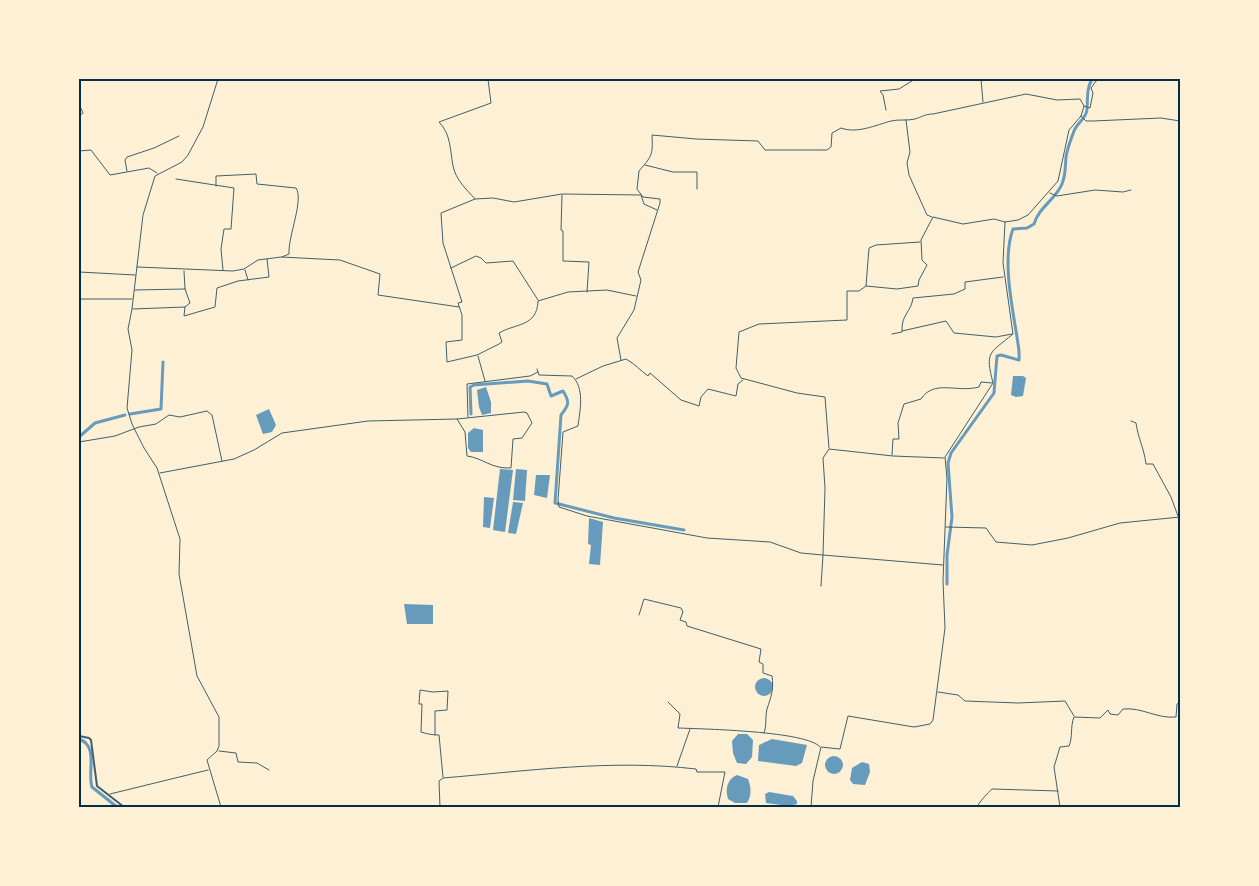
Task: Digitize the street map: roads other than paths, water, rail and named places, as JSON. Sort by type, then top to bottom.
[{"type":"street","points":[[156,172],[182,162],[188,155],[203,127],[218,79]]},
{"type":"street","points":[[466,79],[484,79]]},
{"type":"street","points":[[475,199],[460,182],[453,166],[452,147],[443,125],[439,122],[491,103],[488,79]]},
{"type":"street","points":[[886,110],[883,95],[880,91],[899,88],[915,79]]},
{"type":"street","points":[[981,79],[983,103]]},
{"type":"street","points":[[658,211],[644,204],[641,194],[637,189],[639,170],[650,161],[652,156],[652,134],[696,139],[758,141],[765,150],[827,150],[831,147],[832,133],[841,128],[847,130],[860,129],[915,119],[928,113],[933,114],[1026,94],[1057,100],[1080,99],[1084,106],[1090,108],[1093,94],[1091,88],[1096,81],[1101,79]]},
{"type":"street","points":[[79,104],[83,113],[79,116]]},
{"type":"street","points":[[906,120],[910,152],[907,163],[910,179],[927,215],[963,224],[994,219],[1005,222],[1025,216],[1050,193],[1060,178],[1062,158],[1069,130],[1081,116],[1084,106]]},
{"type":"street","points":[[1081,116],[1086,121],[1161,118],[1180,121]]},
{"type":"street","points":[[127,171],[125,160],[127,157],[154,148],[179,136]]},
{"type":"street","points":[[79,151],[91,150],[108,174],[152,168],[156,172]]},
{"type":"street","points":[[644,164],[673,172],[697,172],[697,189]]},
{"type":"street","points":[[156,172],[143,216],[128,329],[132,350],[127,408],[135,430],[159,473],[180,539],[179,574],[197,676],[218,714],[217,751],[207,760],[220,807]]},
{"type":"street","points":[[216,186],[216,176],[256,174],[257,184],[296,188],[300,193],[300,202],[288,239],[289,254],[281,257]]},
{"type":"street","points":[[176,179],[234,188],[232,229],[224,229],[221,249],[222,270]]},
{"type":"street","points":[[1050,193],[1057,196],[1095,190],[1123,192],[1132,190]]},
{"type":"street","points":[[562,194],[561,230],[564,231],[563,261],[589,262],[587,292]]},
{"type":"street","points":[[451,268],[476,256],[486,263],[513,261],[538,301],[538,309],[522,326],[499,333],[502,342],[478,356],[447,362],[446,342],[462,340],[462,315],[458,303],[462,302],[451,268],[443,243],[441,213],[475,199],[493,198],[514,202],[562,194],[641,194],[649,198],[660,199],[656,222],[638,272],[641,280],[634,310],[617,338],[621,360]]},
{"type":"street","points":[[820,586],[825,488],[822,458],[829,449],[825,397],[797,393],[744,379],[736,368],[739,332],[760,324],[847,320],[848,291],[859,291],[866,286],[897,289],[918,286],[926,265],[922,260],[922,234],[933,217]]},
{"type":"street","points":[[1005,222],[1004,277],[1013,334]]},
{"type":"street","points":[[866,286],[869,248],[876,245],[921,241]]},
{"type":"street","points":[[136,267],[222,270],[244,269],[253,262],[267,258],[340,260],[380,274],[378,295],[460,308]]},
{"type":"street","points":[[184,307],[184,316],[215,307],[217,288],[269,277],[267,258]]},
{"type":"street","points":[[244,269],[248,280]]},
{"type":"street","points":[[132,309],[184,307],[190,303],[184,270]]},
{"type":"street","points":[[79,272],[135,275]]},
{"type":"street","points":[[902,332],[901,321],[912,307],[913,298],[954,294],[965,289],[965,282],[1004,277]]},
{"type":"street","points":[[134,290],[186,289]]},
{"type":"street","points":[[538,301],[568,292],[607,290],[636,296]]},
{"type":"street","points":[[79,299],[133,299]]},
{"type":"street","points":[[892,334],[946,321],[954,333],[996,337],[1013,334]]},
{"type":"street","points":[[668,702],[680,714],[678,728],[764,733],[804,738],[816,742],[821,747],[840,749],[848,716],[914,727],[930,724],[937,692],[945,628],[944,566],[947,527],[947,478],[945,458],[993,383],[988,362],[990,353],[1013,334]]},
{"type":"street","points":[[478,356],[485,382]]},
{"type":"street","points":[[576,380],[621,360],[637,365],[648,376],[650,373],[675,395],[693,405],[699,406],[701,397],[708,389],[736,396],[738,384],[744,379]]},
{"type":"street","points":[[537,369],[544,377],[572,376],[576,380],[581,392],[578,426],[563,432],[559,506],[588,516],[707,538],[770,542],[801,553],[944,566]]},
{"type":"street","points":[[468,418],[467,384],[530,376],[538,372]]},
{"type":"street","points":[[893,456],[892,444],[893,440],[900,439],[898,423],[904,404],[921,399],[925,392],[933,388],[965,390],[979,387],[980,382],[993,383]]},
{"type":"street","points":[[79,442],[157,424],[169,415],[180,416],[207,411],[212,415],[222,461]]},
{"type":"street","points":[[159,473],[234,459],[254,450],[282,432],[368,421],[457,418],[468,418],[527,413],[532,422],[522,438],[513,439],[511,468],[493,467],[467,456],[465,432],[457,418]]},
{"type":"street","points":[[947,527],[986,528],[996,542],[1032,544],[1068,538],[1120,523],[1179,517],[1171,497],[1153,464],[1146,464],[1142,445],[1137,438],[1136,423],[1131,421]]},
{"type":"street","points":[[829,449],[893,456],[945,458]]},
{"type":"street","points":[[639,615],[644,599],[674,606],[681,608],[683,612],[680,620],[686,622],[687,626],[761,649],[759,662],[763,664],[763,673],[772,676],[774,689],[767,710],[767,724],[764,733]]},
{"type":"street","points":[[435,735],[435,711],[447,710],[448,691],[433,692],[420,690],[419,704],[422,704],[421,732],[435,735],[440,735],[443,778]]},
{"type":"street","points":[[937,692],[958,695],[964,701],[1018,703],[1065,701],[1074,717],[1069,746],[1060,747],[1056,755],[1054,773],[1060,807]]},
{"type":"street","points":[[1074,717],[1100,718],[1108,710],[1110,714],[1118,715],[1123,709],[1133,708],[1159,717],[1176,717],[1177,704],[1180,702]]},
{"type":"street","points":[[677,766],[690,729]]},
{"type":"street","points":[[79,736],[90,738],[91,740],[95,757],[96,783],[124,807]]},
{"type":"street","points":[[811,807],[813,781],[821,747]]},
{"type":"street","points":[[217,751],[236,753],[238,762],[257,763],[269,770]]},
{"type":"street","points":[[440,807],[439,781],[443,778],[599,765],[677,766],[696,769],[696,772],[726,772],[718,807]]},
{"type":"street","points":[[108,795],[209,770]]},
{"type":"street","points":[[977,807],[978,802],[988,796],[992,789],[1058,791]]},
{"type":"water","points":[[1013,376],[1023,376],[1026,378],[1023,396],[1016,397],[1011,395]]},
{"type":"water","points":[[486,387],[491,402],[491,413],[482,415],[477,390]]},
{"type":"water","points":[[269,409],[276,425],[272,432],[263,434],[256,415]]},
{"type":"water","points":[[474,428],[483,430],[483,452],[471,452],[468,448],[468,433]]},
{"type":"water","points":[[500,469],[513,470],[505,532],[493,530]]},
{"type":"water","points":[[516,469],[527,470],[525,501],[513,500]]},
{"type":"water","points":[[536,475],[550,475],[547,498],[534,495]]},
{"type":"water","points":[[484,497],[494,498],[490,528],[483,527]]},
{"type":"water","points":[[513,502],[523,503],[516,534],[508,533]]},
{"type":"water","points":[[589,518],[603,522],[600,565],[589,564],[591,545],[588,544]]},
{"type":"water","points":[[404,604],[433,605],[433,624],[407,624]]},
{"type":"water","points":[[764,678],[770,681],[773,687],[770,693],[764,696],[758,693],[755,687],[758,681]]},
{"type":"water","points":[[738,734],[747,734],[753,740],[752,757],[746,764],[737,763],[733,753],[732,741]]},
{"type":"water","points":[[772,739],[807,745],[802,763],[796,766],[758,761],[759,745]]},
{"type":"water","points":[[834,756],[840,759],[843,765],[840,771],[834,774],[828,771],[825,765],[828,759]]},
{"type":"water","points":[[862,762],[869,764],[870,772],[865,785],[853,784],[850,780],[852,768]]},
{"type":"water","points":[[737,775],[748,779],[751,791],[747,803],[735,803],[728,799],[728,785],[731,779]]},
{"type":"water","points":[[769,792],[793,796],[797,804],[789,806],[766,803],[765,794]]},
{"type":"waterway","points":[[947,584],[947,555],[952,517],[948,463],[951,453],[994,393],[997,356],[1001,355],[1019,360],[1008,268],[1008,254],[1013,229],[1027,228],[1034,224],[1036,218],[1062,184],[1070,141],[1075,128],[1087,112],[1088,90],[1092,79]]},
{"type":"waterway","points":[[130,414],[161,409],[163,362]]},
{"type":"waterway","points":[[471,414],[470,387],[474,385],[528,381],[547,384],[551,396],[563,391],[568,403],[561,415],[555,503],[614,518],[684,530]]},
{"type":"waterway","points":[[79,437],[95,423],[125,415]]},
{"type":"waterway","points":[[79,739],[85,742],[91,753],[92,787],[117,807]]}]
